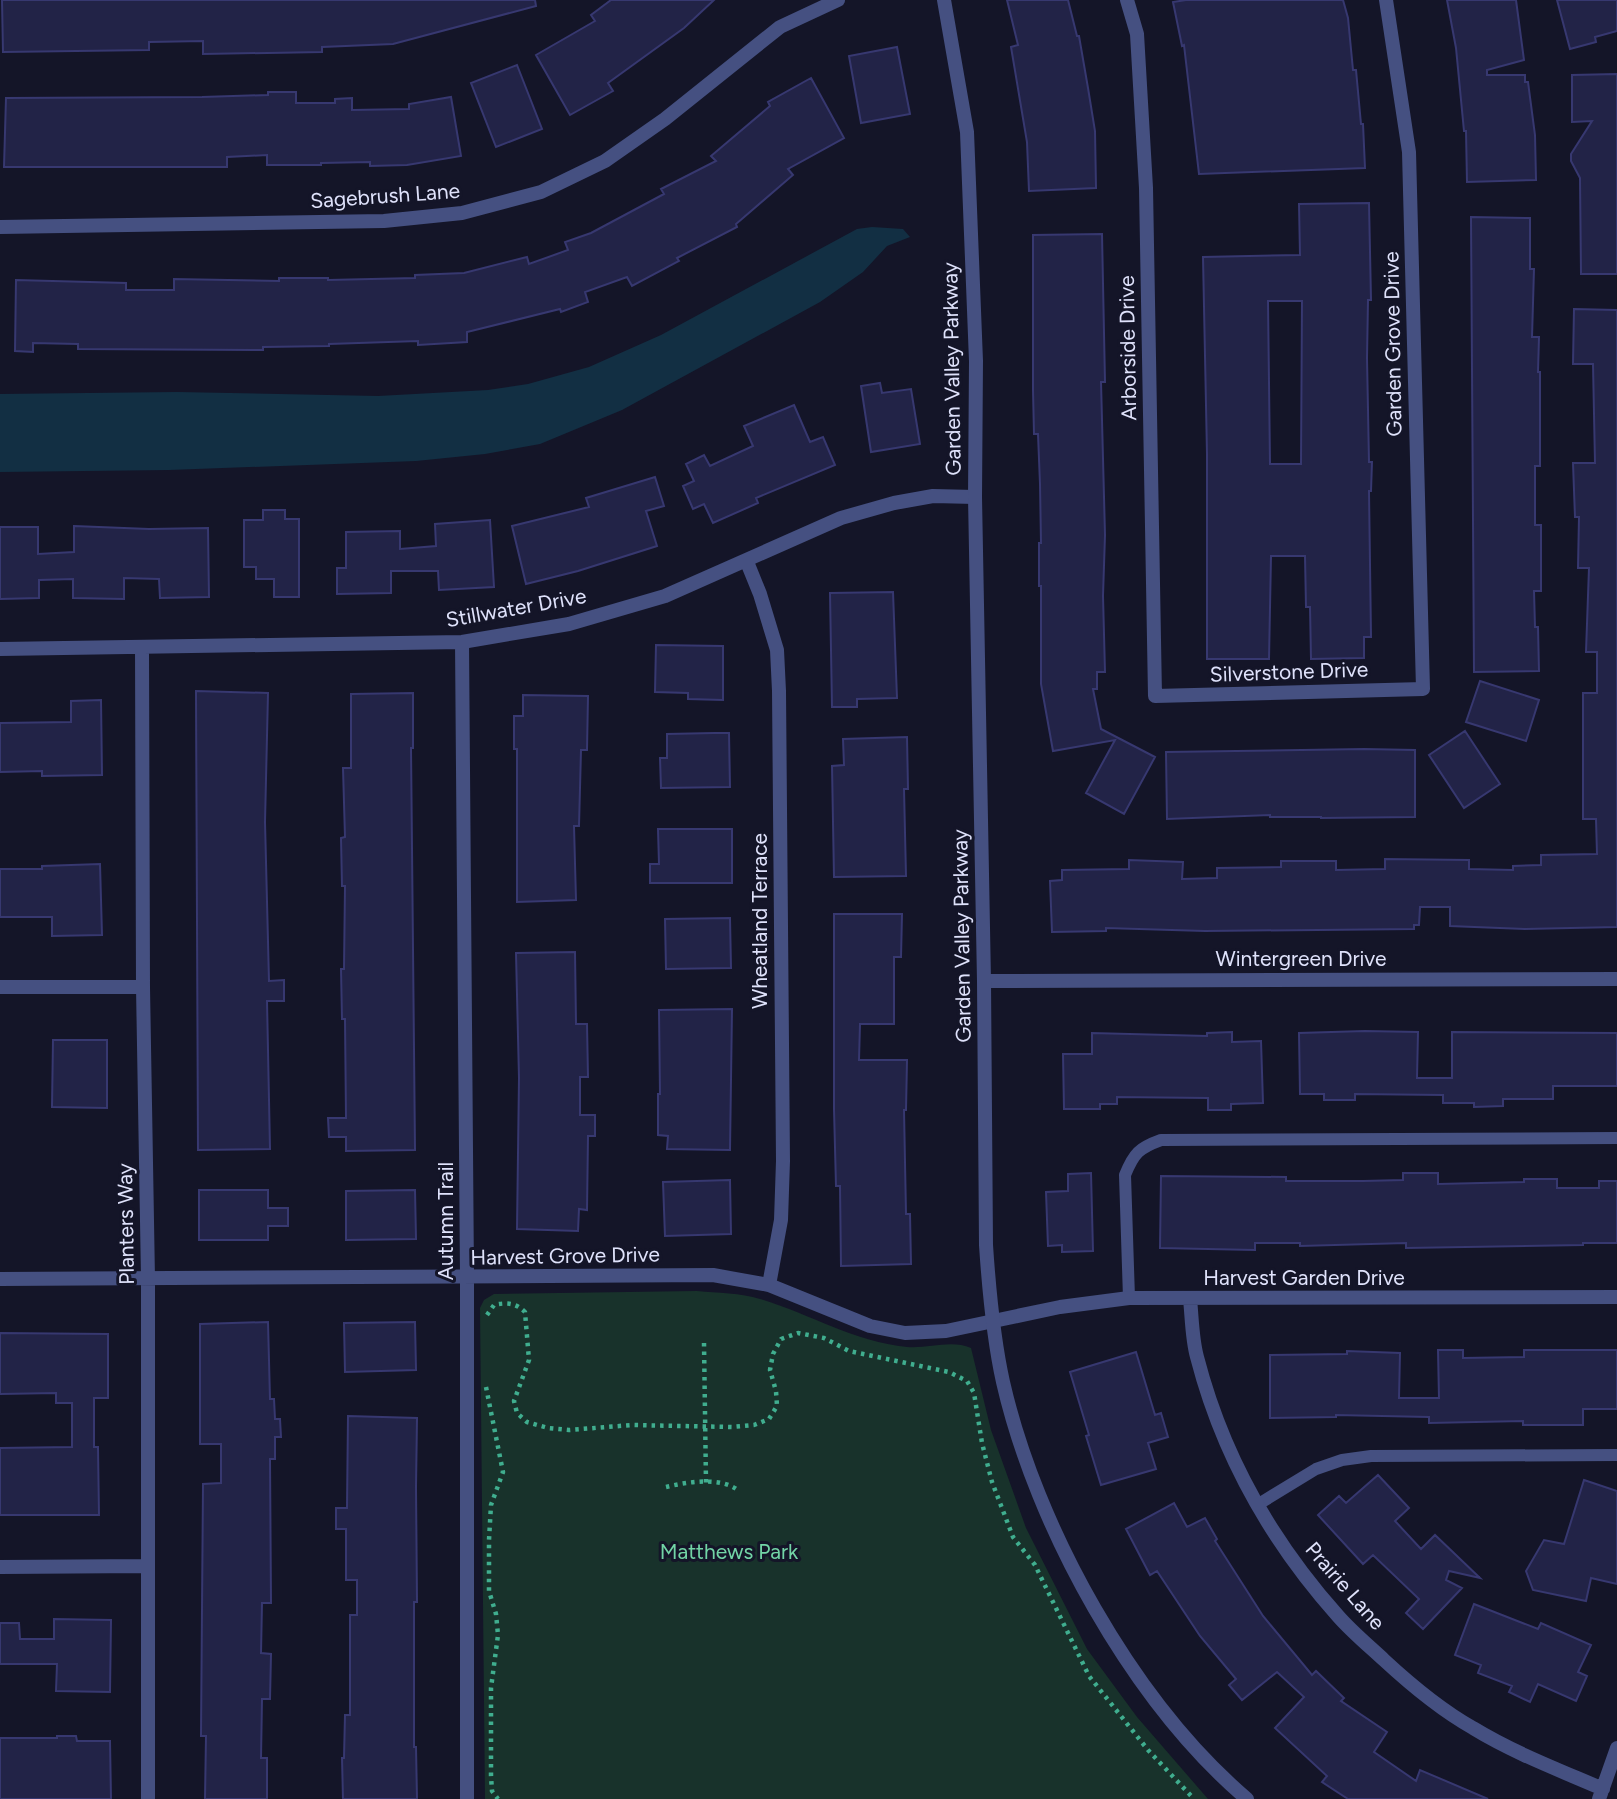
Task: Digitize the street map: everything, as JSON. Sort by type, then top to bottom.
[{"type":"street","name":"Sagebrush Lane","points":[[0,227],[384,221],[462,214],[541,192],[605,161],[664,119],[780,27],[838,0]]},
{"type":"street","name":"Garden Valley Parkway","points":[[944,0],[967,132],[976,361],[975,497],[986,1245],[1003,1380],[1014,1424],[1044,1504],[1110,1635],[1194,1749],[1247,1799]]},
{"type":"street","name":"Arborside Drive","points":[[1127,0],[1137,34],[1146,188],[1155,696]]},
{"type":"street","name":"Garden Grove Drive","points":[[1386,0],[1409,152],[1423,689]]},
{"type":"street","name":"Stillwater Drive","points":[[0,649],[462,642],[569,624],[666,596],[841,518],[868,510],[933,496],[975,497]]},
{"type":"street","name":"Wheatland Terrace","points":[[747,562],[777,650],[779,691],[783,1172],[781,1220],[769,1285]]},
{"type":"street","name":"Autumn Trail","points":[[462,642],[467,1278],[467,1799]]},
{"type":"street","name":"Planters Way","points":[[142,648],[143,987],[148,1279],[148,1799]]},
{"type":"street","name":"Silverstone Drive","points":[[1155,696],[1423,689]]},
{"type":"street","name":"Wintergreen Drive","points":[[984,981],[1617,979]]},
{"type":"street","points":[[0,987],[143,987]]},
{"type":"street","name":"Harvest Grove Drive","points":[[0,1279],[713,1275],[769,1285],[870,1326],[905,1333],[946,1331],[994,1322]]},
{"type":"street","name":"Harvest Garden Drive","points":[[994,1322],[1089,1301],[1129,1298],[1617,1297]]},
{"type":"street","name":"Prairie Lane","points":[[1190,1299],[1196,1356],[1232,1457],[1257,1505],[1288,1553],[1340,1618],[1401,1675],[1470,1727],[1601,1794]]},
{"type":"street","points":[[0,1567],[147,1566]]},
{"type":"street","points":[[1601,1794],[1617,1748]]},
{"type":"lane","points":[[1129,1298],[1125,1175],[1132,1158],[1143,1147],[1161,1140],[1617,1138]]},
{"type":"lane","points":[[1257,1505],[1316,1469],[1342,1460],[1371,1456],[1617,1455]]},
{"type":"path","points":[[485,1327],[487,1313],[494,1305],[517,1305],[526,1312],[529,1360],[514,1401],[517,1413],[527,1422],[548,1428],[569,1430],[632,1425],[754,1425],[769,1419],[777,1406],[770,1370],[773,1354],[781,1339],[798,1333],[824,1338],[849,1351],[949,1372],[967,1381],[974,1393],[992,1482],[1013,1537],[1035,1565],[1089,1676],[1148,1750],[1194,1799]]},
{"type":"path","points":[[704,1343],[706,1483]]},
{"type":"path","points":[[486,1374],[503,1472],[491,1505],[489,1540],[489,1591],[496,1614],[498,1635],[491,1688],[491,1776],[492,1791],[498,1799]]},
{"type":"path","points":[[666,1487],[721,1482],[739,1491]]},
{"type":"green space","name":"Matthews Park","points":[[697,1291],[760,1299],[850,1334],[888,1344],[915,1347],[956,1344],[971,1348],[991,1430],[1026,1528],[1087,1649],[1137,1717],[1208,1799],[485,1799],[480,1308],[484,1300],[494,1294]]},
{"type":"water","points":[[857,229],[903,229],[910,237],[887,246],[863,272],[820,302],[622,410],[540,444],[485,454],[416,461],[169,470],[0,472],[0,394],[177,392],[378,396],[488,390],[528,384],[589,367],[661,335]]},
{"type":"building","points":[[2,0],[535,0],[536,6],[393,44],[322,47],[322,52],[203,54],[203,41],[149,42],[149,50],[3,52]]},
{"type":"building","points":[[611,0],[714,0],[684,28],[608,83],[613,91],[570,115],[536,55],[595,21],[591,15]]},
{"type":"building","points":[[1007,0],[1068,0],[1079,36],[1095,131],[1096,188],[1029,191],[1027,142],[1011,47],[1018,45]]},
{"type":"building","points":[[1343,0],[1348,18],[1353,70],[1356,70],[1365,168],[1199,174],[1184,45],[1182,46],[1173,2]]},
{"type":"building","points":[[1447,0],[1516,0],[1524,60],[1487,70],[1487,75],[1525,75],[1535,135],[1536,180],[1467,182],[1466,131]]},
{"type":"building","points":[[1557,0],[1617,0],[1617,31],[1595,37],[1596,42],[1570,49]]},
{"type":"building","points":[[897,47],[910,114],[861,123],[849,56]]},
{"type":"building","points":[[517,65],[542,129],[496,147],[471,83]]},
{"type":"building","points":[[1617,74],[1617,274],[1581,274],[1580,178],[1571,161],[1571,154],[1592,121],[1572,122],[1572,75]]},
{"type":"building","points":[[811,78],[844,138],[788,169],[793,175],[736,224],[737,227],[677,258],[679,261],[632,286],[627,277],[585,292],[588,302],[561,312],[560,309],[467,332],[467,342],[418,345],[418,341],[329,344],[263,347],[263,350],[78,349],[78,344],[33,343],[33,352],[15,351],[16,280],[126,283],[126,290],[174,290],[174,279],[279,281],[279,278],[415,278],[415,275],[464,273],[527,257],[529,264],[568,250],[565,242],[591,233],[664,194],[661,189],[716,161],[711,156],[770,106],[768,102]]},
{"type":"building","points":[[268,92],[296,92],[296,103],[335,103],[335,99],[352,98],[352,110],[409,109],[409,104],[451,97],[461,156],[407,165],[370,166],[370,162],[267,165],[267,155],[227,157],[227,167],[4,167],[6,98],[202,97],[268,95]]},
{"type":"building","points":[[1369,203],[1371,300],[1368,300],[1367,358],[1369,462],[1372,462],[1369,491],[1371,637],[1364,637],[1364,658],[1311,659],[1305,556],[1271,556],[1269,659],[1207,659],[1203,257],[1300,255],[1299,204]],"holes":[[[1268,301],[1302,301],[1301,464],[1270,464]]]},
{"type":"building","points":[[1471,217],[1530,218],[1530,269],[1534,269],[1532,337],[1539,337],[1540,372],[1540,466],[1535,466],[1535,525],[1541,525],[1541,591],[1534,591],[1539,671],[1474,672]]},
{"type":"building","points":[[1102,234],[1105,672],[1097,672],[1097,689],[1093,689],[1101,729],[1155,757],[1124,814],[1086,793],[1115,740],[1053,751],[1041,684],[1040,484],[1038,434],[1034,434],[1033,390],[1033,235]]},
{"type":"building","points":[[1574,309],[1617,310],[1617,927],[1525,929],[1450,926],[1450,907],[1420,907],[1419,925],[1414,925],[1414,929],[1205,931],[1106,928],[1106,931],[1052,932],[1050,881],[1062,880],[1062,870],[1129,869],[1129,860],[1183,862],[1182,879],[1217,878],[1217,868],[1281,867],[1281,861],[1336,861],[1336,870],[1385,869],[1385,859],[1469,860],[1469,869],[1513,870],[1513,866],[1541,865],[1541,855],[1597,854],[1596,819],[1583,819],[1583,693],[1597,693],[1597,652],[1586,652],[1589,568],[1578,568],[1579,517],[1575,517],[1573,463],[1595,463],[1593,364],[1573,364]]},
{"type":"building","points":[[880,383],[882,393],[911,389],[920,444],[871,452],[861,386]]},
{"type":"building","points":[[794,405],[810,442],[823,437],[835,465],[756,498],[758,503],[713,523],[704,504],[693,509],[683,486],[694,481],[686,464],[704,455],[710,466],[753,446],[744,426]]},
{"type":"building","points":[[655,477],[664,506],[646,511],[657,546],[526,584],[512,526],[589,507],[586,498]]},
{"type":"building","points":[[263,510],[285,510],[285,519],[299,519],[299,597],[274,597],[274,579],[256,579],[256,567],[244,567],[244,520],[263,520]]},
{"type":"building","points":[[490,520],[494,587],[439,590],[438,571],[391,571],[391,593],[337,594],[337,568],[346,568],[346,532],[400,531],[400,549],[436,546],[435,524]]},
{"type":"building","points":[[74,526],[208,528],[209,597],[160,598],[159,579],[124,578],[124,599],[73,598],[73,579],[39,580],[39,598],[0,599],[0,527],[38,527],[38,554],[74,552]]},
{"type":"building","points":[[893,592],[897,698],[857,699],[857,707],[832,707],[830,593]]},
{"type":"building","points":[[656,645],[723,646],[723,700],[688,699],[688,693],[655,692]]},
{"type":"building","points":[[1480,681],[1539,700],[1526,741],[1466,722]]},
{"type":"building","points":[[196,691],[268,693],[265,822],[269,981],[284,980],[284,1001],[267,1001],[270,1149],[198,1150]]},
{"type":"building","points":[[413,693],[411,748],[415,1150],[346,1151],[346,1137],[329,1137],[328,1118],[346,1118],[345,1019],[342,1019],[341,969],[344,969],[345,886],[342,886],[341,838],[345,837],[343,768],[351,768],[351,694]]},
{"type":"building","points":[[523,695],[588,696],[587,750],[581,750],[579,826],[574,826],[576,900],[517,902],[517,749],[514,749],[514,716],[523,716]]},
{"type":"building","points":[[101,700],[102,775],[42,776],[42,771],[0,772],[0,723],[71,722],[71,701]]},
{"type":"building","points":[[1465,731],[1500,784],[1464,808],[1429,755]]},
{"type":"building","points":[[729,733],[730,787],[661,788],[660,758],[667,758],[667,734]]},
{"type":"building","points":[[907,737],[908,789],[904,789],[906,876],[834,877],[832,766],[844,765],[843,739]]},
{"type":"building","points":[[1415,750],[1415,817],[1321,818],[1270,815],[1167,819],[1166,752]]},
{"type":"building","points":[[658,829],[732,829],[732,883],[650,883],[650,864],[659,864]]},
{"type":"building","points":[[100,864],[102,935],[52,936],[52,917],[0,917],[0,869]]},
{"type":"building","points":[[834,914],[902,914],[901,957],[894,957],[894,1024],[860,1024],[859,1060],[907,1060],[904,1110],[906,1214],[910,1214],[911,1264],[841,1266],[840,1186],[836,1186],[834,1109]]},
{"type":"building","points":[[730,918],[731,968],[666,969],[665,919]]},
{"type":"building","points":[[575,952],[576,1024],[587,1024],[588,1077],[580,1077],[580,1115],[595,1115],[595,1136],[588,1136],[587,1210],[579,1209],[578,1231],[517,1229],[519,1078],[516,953]]},
{"type":"building","points":[[732,1009],[730,1150],[667,1149],[668,1136],[658,1135],[659,1010]]},
{"type":"building","points":[[1232,1032],[1232,1042],[1261,1041],[1263,1103],[1231,1104],[1231,1110],[1208,1110],[1208,1098],[1117,1097],[1117,1104],[1100,1104],[1100,1109],[1064,1109],[1063,1054],[1092,1054],[1092,1033],[1207,1036],[1207,1033]]},
{"type":"building","points":[[1418,1032],[1417,1078],[1452,1078],[1452,1032],[1617,1033],[1617,1086],[1553,1086],[1553,1099],[1503,1099],[1503,1106],[1474,1107],[1474,1103],[1443,1103],[1443,1095],[1355,1094],[1355,1100],[1324,1100],[1324,1094],[1300,1094],[1299,1033]]},
{"type":"building","points":[[53,1040],[107,1040],[107,1108],[52,1107]]},
{"type":"building","points":[[1091,1173],[1093,1251],[1062,1252],[1062,1245],[1048,1246],[1046,1192],[1068,1191],[1068,1174]]},
{"type":"building","points":[[1403,1173],[1438,1173],[1438,1184],[1557,1179],[1557,1188],[1599,1188],[1599,1181],[1617,1181],[1617,1243],[1406,1248],[1406,1243],[1300,1246],[1300,1243],[1255,1243],[1255,1250],[1160,1248],[1161,1176],[1363,1181],[1403,1180]]},
{"type":"building","points":[[730,1180],[731,1234],[665,1236],[663,1182]]},
{"type":"building","points":[[199,1190],[268,1190],[268,1208],[288,1208],[288,1226],[268,1226],[268,1240],[199,1240]]},
{"type":"building","points":[[415,1190],[416,1239],[346,1240],[346,1191]]},
{"type":"building","points":[[268,1322],[270,1399],[274,1399],[275,1419],[280,1419],[281,1437],[275,1437],[275,1459],[270,1459],[271,1603],[262,1603],[261,1653],[271,1654],[270,1699],[262,1699],[261,1758],[267,1758],[267,1799],[205,1799],[206,1736],[201,1736],[203,1484],[221,1483],[221,1444],[200,1444],[200,1324]]},
{"type":"building","points":[[415,1322],[416,1370],[345,1372],[344,1323]]},
{"type":"building","points":[[0,1333],[108,1334],[108,1398],[94,1398],[99,1515],[0,1515],[0,1448],[72,1447],[72,1403],[56,1403],[56,1393],[0,1394]]},
{"type":"building","points":[[1438,1350],[1463,1350],[1463,1358],[1524,1357],[1524,1350],[1617,1350],[1617,1409],[1583,1409],[1583,1425],[1523,1425],[1523,1421],[1429,1423],[1429,1417],[1336,1415],[1270,1418],[1270,1355],[1347,1354],[1347,1351],[1400,1353],[1399,1398],[1439,1398]]},
{"type":"building","points":[[1136,1352],[1155,1415],[1161,1413],[1168,1437],[1148,1443],[1156,1469],[1101,1485],[1070,1372]]},
{"type":"building","points":[[348,1416],[417,1418],[414,1747],[417,1799],[343,1799],[345,1715],[350,1715],[350,1615],[357,1615],[357,1580],[346,1580],[346,1529],[336,1529],[336,1508],[347,1508]]},
{"type":"building","points":[[1378,1475],[1409,1508],[1395,1521],[1421,1549],[1435,1535],[1480,1578],[1449,1571],[1446,1580],[1462,1588],[1423,1629],[1406,1613],[1419,1599],[1373,1555],[1363,1564],[1318,1515],[1339,1496],[1346,1503]]},
{"type":"building","points":[[1584,1480],[1617,1491],[1617,1584],[1591,1578],[1586,1601],[1533,1590],[1526,1571],[1544,1540],[1564,1544]]},
{"type":"building","points":[[1174,1503],[1187,1527],[1205,1518],[1217,1539],[1215,1541],[1263,1616],[1312,1675],[1316,1671],[1344,1698],[1341,1701],[1387,1732],[1374,1752],[1416,1781],[1420,1770],[1488,1799],[1348,1799],[1322,1782],[1327,1776],[1275,1728],[1304,1697],[1277,1672],[1242,1700],[1229,1685],[1236,1679],[1200,1636],[1157,1571],[1150,1575],[1126,1529]]},
{"type":"building","points":[[1474,1604],[1538,1629],[1541,1623],[1591,1645],[1578,1672],[1587,1676],[1576,1701],[1538,1684],[1530,1702],[1509,1692],[1512,1686],[1478,1673],[1481,1665],[1455,1655]]},
{"type":"building","points":[[54,1619],[111,1620],[110,1692],[56,1691],[57,1664],[0,1664],[0,1623],[19,1623],[20,1639],[54,1639]]},
{"type":"building","points":[[76,1736],[77,1741],[110,1741],[111,1799],[0,1799],[0,1738]]}]
